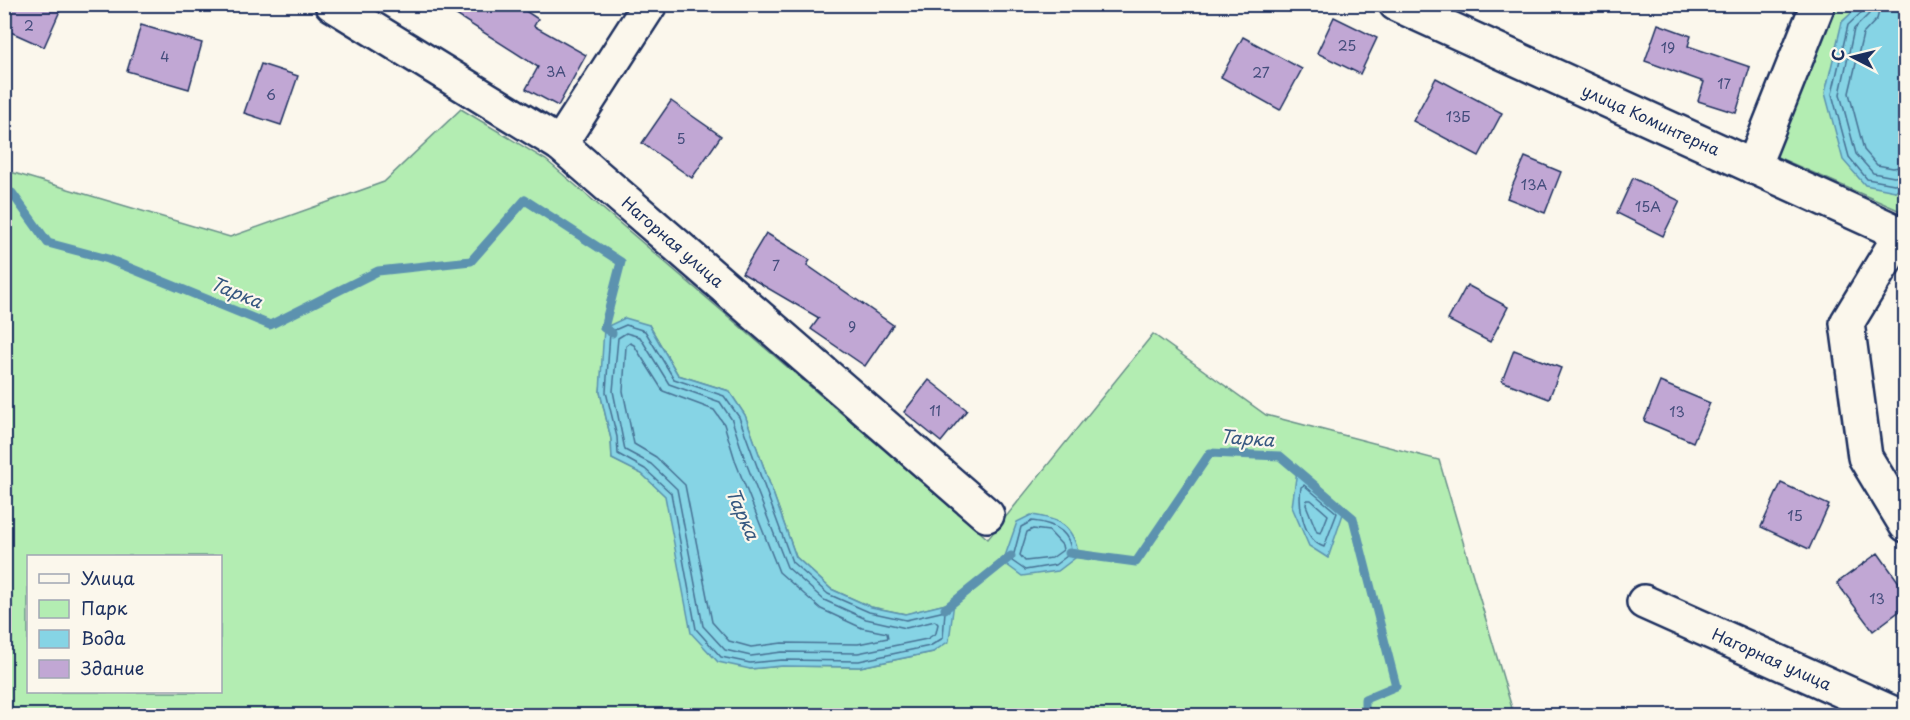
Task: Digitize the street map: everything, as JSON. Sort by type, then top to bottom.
[{"type":"street","name":"Нагорная улица","points":[[332,4],[560,144],[987,515]]},
{"type":"street","points":[[560,144],[650,4]]},
{"type":"street","name":"улица Коминтерна","points":[[1396,4],[1903,235]]},
{"type":"street","points":[[1754,167],[1818,4]]},
{"type":"street","points":[[1903,235],[1848,323],[1865,457],[1905,525]]},
{"type":"street","name":"Нагорная улица","points":[[1644,603],[1899,716]]},
{"type":"green space","points":[[1834,5],[1861,5],[1842,22],[1895,191],[1905,188],[1905,213],[1775,156]]},
{"type":"green space","points":[[461,109],[546,160],[988,539],[1153,334],[1266,415],[1439,460],[1514,715],[5,715],[4,170],[230,237],[384,182]],"holes":[[[649,325],[678,375],[729,391],[745,415],[796,557],[831,589],[871,607],[906,614],[954,602],[933,652],[860,667],[782,666],[750,669],[685,595],[666,496],[642,474],[612,459],[611,439],[600,392],[603,365]]]},
{"type":"water","points":[[1861,4],[1905,5],[1905,188],[1895,191],[1865,185],[1843,160],[1825,93],[1842,22]]},
{"type":"water","points":[[625,318],[649,325],[678,375],[729,391],[745,415],[796,557],[831,589],[871,607],[905,614],[954,602],[949,641],[933,652],[860,667],[782,666],[750,669],[718,662],[691,633],[665,496],[642,474],[612,459],[611,439],[600,392],[604,328]]},
{"type":"water","points":[[1297,470],[1344,511],[1328,558],[1309,546],[1292,507]]},
{"type":"water","points":[[1031,515],[1057,521],[1063,525],[1073,536],[1079,555],[1058,571],[1022,576],[1003,562],[1017,522]]},
{"type":"building","points":[[13,4],[63,4],[44,47],[4,29]]},
{"type":"building","points":[[439,4],[515,4],[538,19],[534,26],[586,55],[558,106],[526,89],[538,67]]},
{"type":"building","points":[[1334,17],[1377,38],[1360,74],[1317,53]]},
{"type":"building","points":[[1658,24],[1691,36],[1688,46],[1750,67],[1736,113],[1698,101],[1704,82],[1645,61]]},
{"type":"building","points":[[141,25],[202,43],[189,89],[127,71]]},
{"type":"building","points":[[1243,37],[1302,69],[1280,110],[1221,77]]},
{"type":"building","points":[[261,64],[298,76],[281,125],[244,113]]},
{"type":"building","points":[[1436,78],[1502,113],[1479,156],[1413,121]]},
{"type":"building","points":[[671,101],[721,136],[692,178],[642,143]]},
{"type":"building","points":[[1525,157],[1561,172],[1545,213],[1507,198]]},
{"type":"building","points":[[1633,178],[1680,201],[1663,236],[1617,213]]},
{"type":"building","points":[[766,233],[810,260],[807,265],[893,325],[865,366],[811,329],[819,318],[742,273]]},
{"type":"building","points":[[1467,285],[1508,307],[1490,342],[1448,320]]},
{"type":"building","points":[[1514,350],[1561,368],[1549,399],[1502,381]]},
{"type":"building","points":[[929,380],[967,410],[941,442],[904,412]]},
{"type":"building","points":[[1660,382],[1710,403],[1693,442],[1644,421]]},
{"type":"building","points":[[1781,483],[1829,505],[1809,549],[1761,527]]},
{"type":"building","points":[[1878,553],[1905,591],[1905,607],[1873,631],[1837,583]]},
{"type":"waterway","name":"Тарка","points":[[4,192],[12,193],[48,243],[108,259],[270,325],[378,271],[471,261],[525,200],[621,262],[604,328],[612,333]]},
{"type":"waterway","name":"Тарка","points":[[1069,553],[1136,562],[1210,453],[1280,456],[1353,518],[1396,686],[1365,699],[1365,716]]},
{"type":"waterway","name":"Тарка","points":[[945,609],[1011,556]]}]
